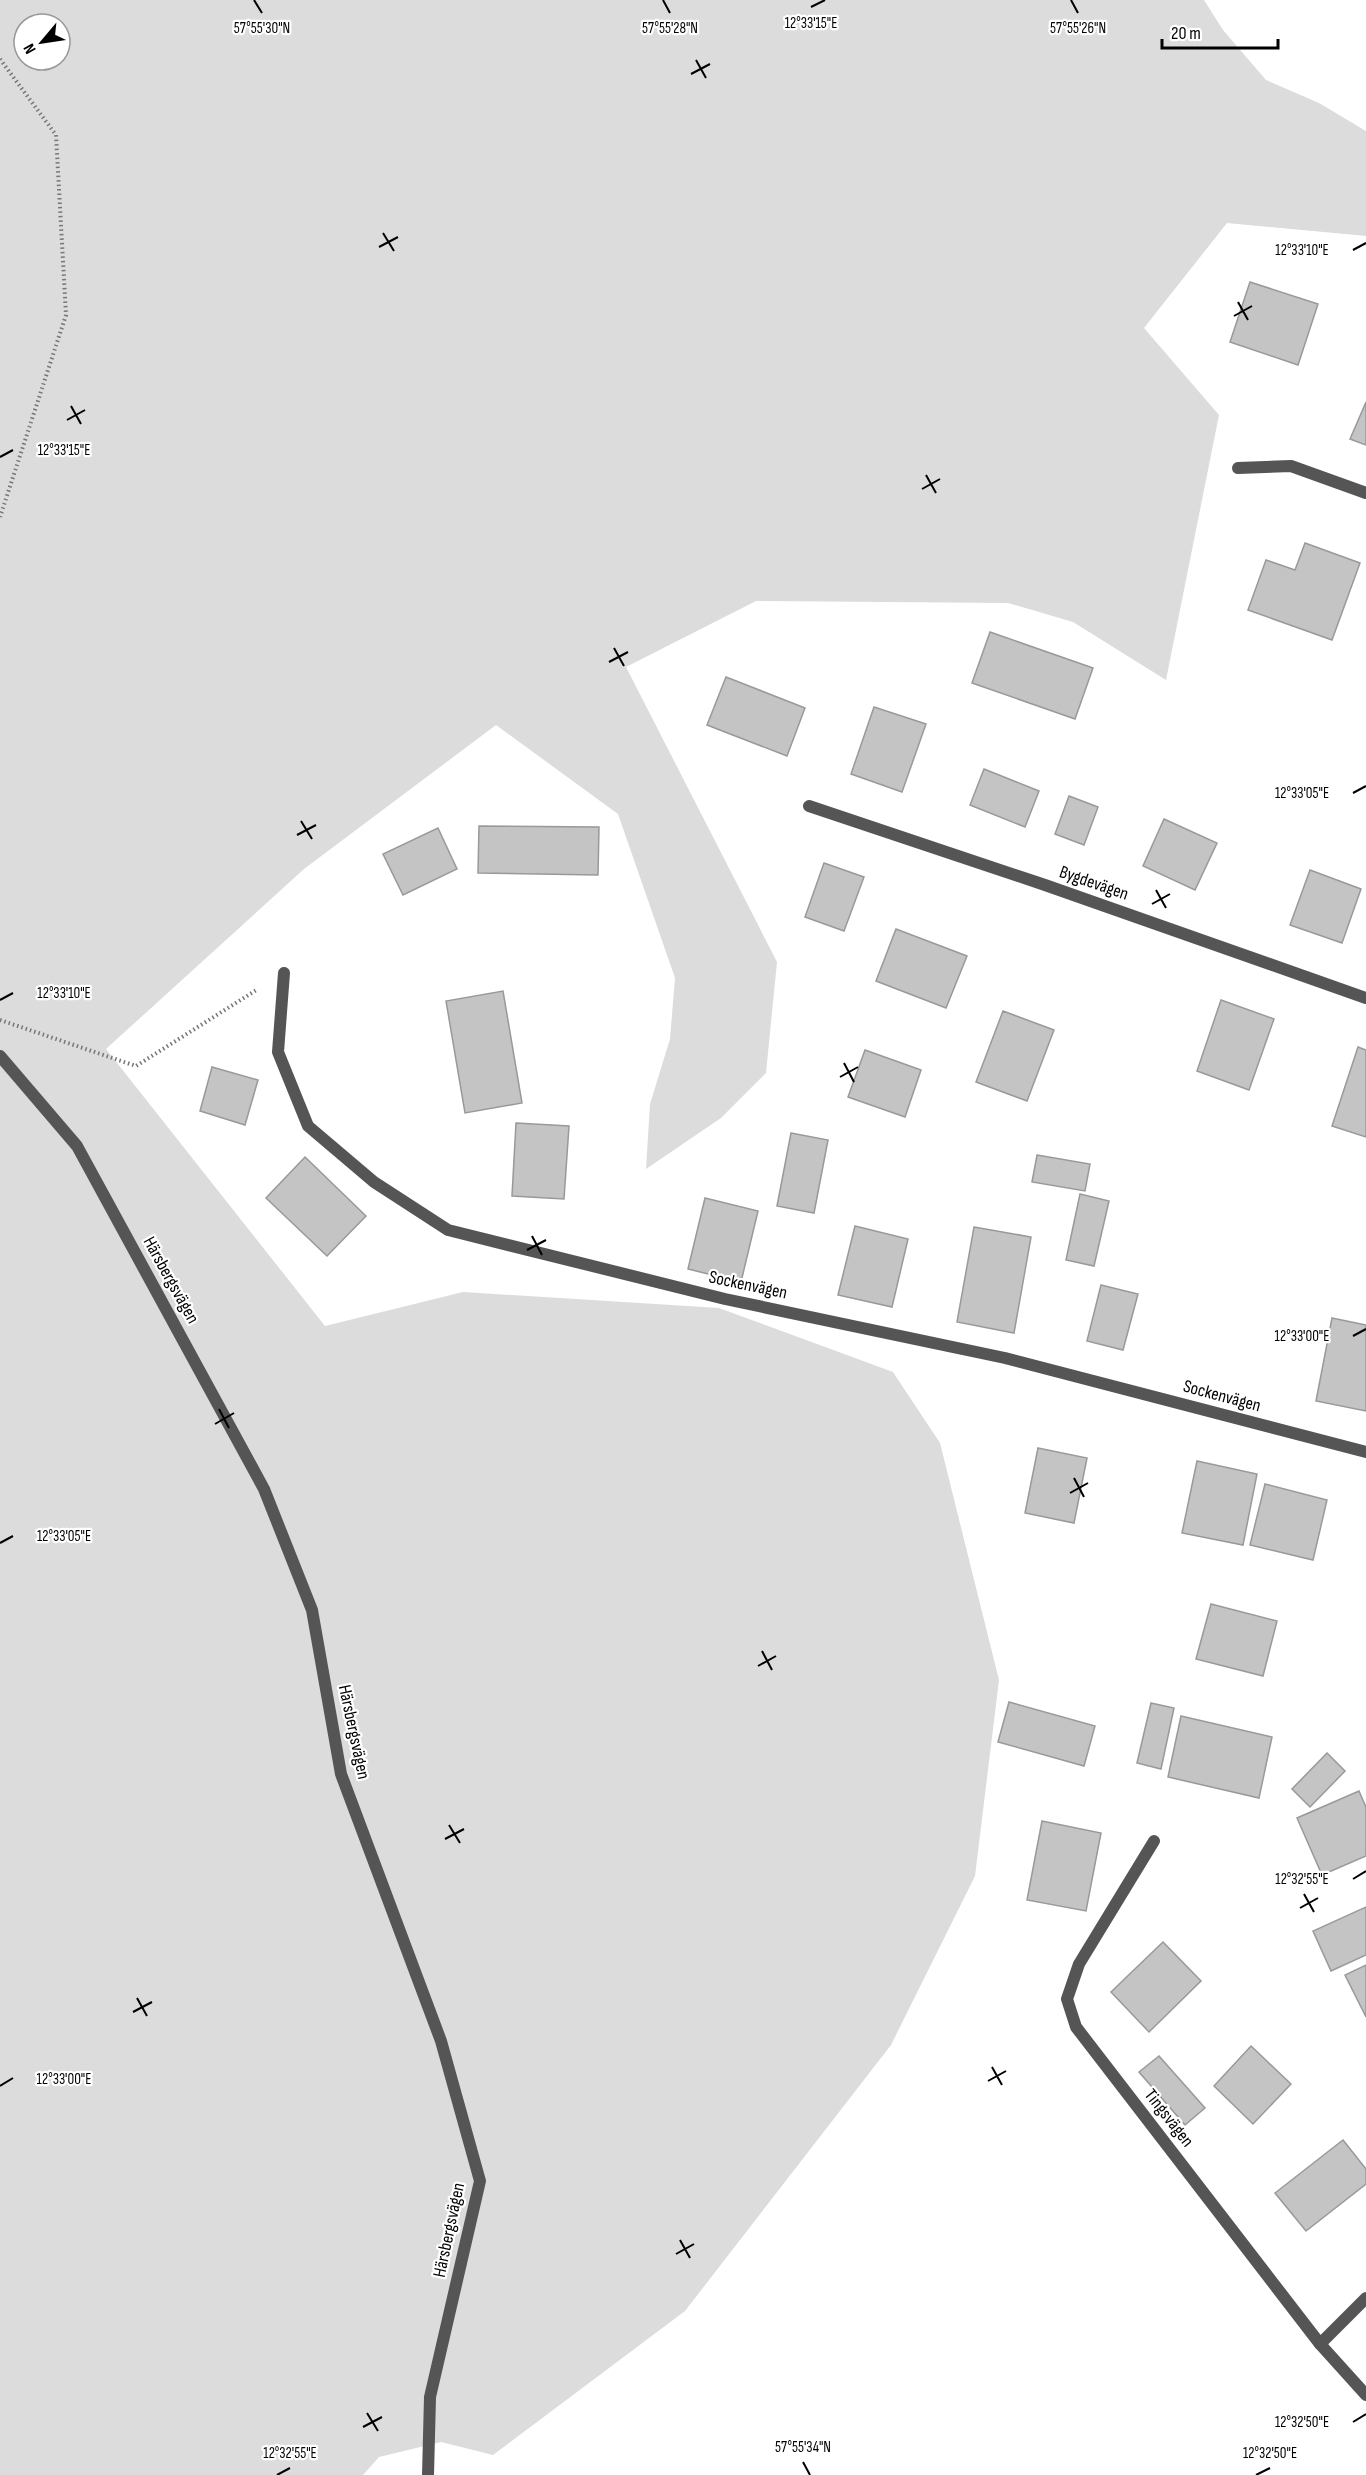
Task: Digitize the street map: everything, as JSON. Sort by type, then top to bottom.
[{"type":"street","points":[[1238,468],[1291,466],[1366,493]]},
{"type":"street","name":"Bygdevägen","points":[[808,806],[1045,885],[1366,998]]},
{"type":"street","name":"Sockenvägen","points":[[284,973],[278,1052],[308,1126],[374,1182],[448,1230],[724,1299],[1005,1358],[1366,1452]]},
{"type":"street","name":"Härsbergsvägen","points":[[0,1056],[77,1146],[264,1489],[312,1610],[341,1774],[441,2041],[480,2181],[430,2397],[428,2475]]},
{"type":"street","name":"Tingsvägen","points":[[1154,1841],[1078,1964],[1067,1999],[1076,2027],[1320,2344],[1366,2395]]},
{"type":"street","points":[[1320,2344],[1366,2298]]},
{"type":"path","points":[[0,59],[56,135],[66,315],[0,517]]},
{"type":"path","points":[[0,1020],[136,1066],[284,973]]},
{"type":"shaded area","points":[[0,0],[1204,0],[1223,30],[1266,80],[1319,103],[1366,131],[1366,236],[1227,223],[1144,328],[1219,415],[1166,680],[1073,622],[1008,603],[756,601],[626,667],[777,962],[766,1073],[721,1118],[646,1169],[650,1104],[670,1039],[675,978],[618,814],[496,725],[304,869],[106,1049],[325,1326],[463,1292],[719,1308],[893,1372],[940,1443],[999,1680],[975,1876],[891,2045],[685,2311],[493,2455],[441,2442],[379,2457],[363,2475],[0,2475]]},
{"type":"building","points":[[1250,282],[1318,304],[1298,365],[1230,342]]},
{"type":"building","points":[[1366,402],[1366,445],[1350,439]]},
{"type":"building","points":[[1305,543],[1360,563],[1332,640],[1248,610],[1266,560],[1295,570]]},
{"type":"building","points":[[990,632],[1093,668],[1075,719],[972,683]]},
{"type":"building","points":[[726,677],[805,708],[787,756],[707,725]]},
{"type":"building","points":[[874,707],[926,724],[902,792],[851,774]]},
{"type":"building","points":[[984,769],[1039,791],[1025,827],[970,805]]},
{"type":"building","points":[[1069,796],[1098,807],[1084,845],[1055,834]]},
{"type":"building","points":[[1164,819],[1217,843],[1195,890],[1143,866]]},
{"type":"building","points":[[479,826],[599,827],[598,875],[478,873]]},
{"type":"building","points":[[438,828],[457,869],[403,895],[383,854]]},
{"type":"building","points":[[824,863],[864,877],[844,931],[805,917]]},
{"type":"building","points":[[1310,870],[1361,889],[1342,943],[1290,925]]},
{"type":"building","points":[[896,929],[967,956],[946,1008],[876,981]]},
{"type":"building","points":[[503,991],[522,1103],[465,1113],[446,1001]]},
{"type":"building","points":[[1221,1000],[1274,1019],[1249,1090],[1197,1071]]},
{"type":"building","points":[[1003,1011],[1054,1030],[1027,1101],[976,1082]]},
{"type":"building","points":[[1358,1047],[1366,1050],[1366,1137],[1332,1126]]},
{"type":"building","points":[[865,1050],[921,1070],[905,1117],[848,1097]]},
{"type":"building","points":[[212,1067],[258,1080],[245,1125],[200,1111]]},
{"type":"building","points":[[516,1123],[569,1126],[564,1199],[512,1196]]},
{"type":"building","points":[[791,1133],[828,1140],[814,1213],[777,1206]]},
{"type":"building","points":[[1037,1155],[1090,1164],[1085,1191],[1032,1182]]},
{"type":"building","points":[[305,1157],[366,1216],[327,1256],[266,1198]]},
{"type":"building","points":[[1080,1194],[1109,1201],[1094,1266],[1066,1260]]},
{"type":"building","points":[[705,1198],[758,1211],[741,1282],[688,1269]]},
{"type":"building","points":[[855,1226],[908,1239],[892,1307],[838,1295]]},
{"type":"building","points":[[974,1227],[1031,1237],[1014,1333],[957,1322]]},
{"type":"building","points":[[1101,1285],[1138,1294],[1123,1350],[1087,1341]]},
{"type":"building","points":[[1332,1318],[1366,1325],[1366,1411],[1316,1401]]},
{"type":"building","points":[[1038,1448],[1087,1458],[1074,1523],[1025,1513]]},
{"type":"building","points":[[1197,1461],[1257,1474],[1243,1545],[1182,1533]]},
{"type":"building","points":[[1265,1484],[1327,1500],[1313,1560],[1250,1545]]},
{"type":"building","points":[[1211,1604],[1277,1621],[1263,1676],[1196,1659]]},
{"type":"building","points":[[1009,1702],[1095,1726],[1084,1766],[998,1742]]},
{"type":"building","points":[[1151,1703],[1174,1708],[1161,1769],[1137,1763]]},
{"type":"building","points":[[1181,1716],[1272,1737],[1259,1798],[1168,1777]]},
{"type":"building","points":[[1327,1753],[1345,1771],[1310,1807],[1292,1789]]},
{"type":"building","points":[[1359,1791],[1366,1807],[1366,1856],[1322,1875],[1297,1818]]},
{"type":"building","points":[[1042,1821],[1101,1833],[1086,1911],[1027,1900]]},
{"type":"building","points":[[1366,1907],[1366,1955],[1331,1971],[1313,1931]]},
{"type":"building","points":[[1163,1942],[1201,1981],[1149,2032],[1111,1992]]},
{"type":"building","points":[[1366,1965],[1366,2017],[1345,1975]]},
{"type":"building","points":[[1251,2046],[1291,2084],[1253,2124],[1214,2086]]},
{"type":"building","points":[[1159,2056],[1205,2108],[1185,2125],[1139,2072]]},
{"type":"building","points":[[1343,2140],[1366,2169],[1366,2184],[1306,2231],[1275,2193]]}]
